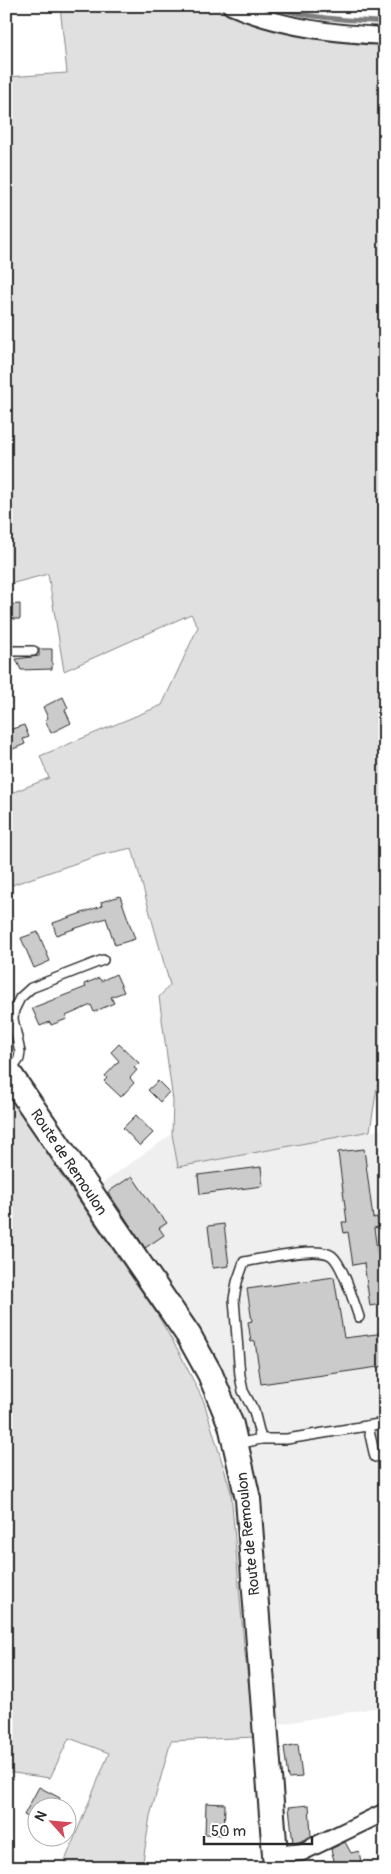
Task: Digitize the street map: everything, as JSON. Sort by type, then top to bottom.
[{"type":"main road","name":"Route de Remoulon","points":[[8,1071],[189,1336],[210,1374],[231,1425],[248,1508],[276,1861]]},
{"type":"street","points":[[231,6],[242,11],[296,26],[353,35],[385,36]]},
{"type":"street","points":[[276,1861],[302,1852],[385,1812]]},
{"type":"lane","points":[[6,651],[33,651]]},
{"type":"lane","points":[[8,1071],[19,1059],[20,1052],[13,1019],[14,1010],[20,998],[31,988],[103,960]]},
{"type":"lane","points":[[261,1439],[254,1412],[243,1391],[240,1376],[234,1299],[236,1282],[244,1262],[292,1253],[321,1252],[332,1256],[345,1277],[359,1317]]},
{"type":"lane","points":[[236,1444],[261,1439],[287,1439],[385,1424]]},
{"type":"lane","points":[[368,1426],[375,1457]]},
{"type":"shaded area","points":[[60,6],[211,6],[251,24],[295,35],[385,42],[385,1038],[370,1131],[178,1167],[172,1134],[173,1101],[159,997],[170,985],[132,848],[100,855],[6,887],[6,795],[49,778],[40,756],[162,705],[198,627],[191,614],[64,671],[48,574],[6,585],[6,77],[67,73]]},
{"type":"shaded area","points":[[6,1088],[60,1173],[157,1314],[179,1352],[204,1402],[231,1492],[244,1645],[255,1737],[171,1741],[150,1816],[142,1868],[62,1868],[71,1846],[78,1846],[78,1829],[109,1753],[69,1738],[50,1778],[6,1772]]},
{"type":"shaded area","points":[[384,1129],[385,1706],[275,1725],[255,1473],[246,1432],[235,1402],[216,1361],[97,1187],[172,1134],[178,1167]]},
{"type":"building","points":[[20,604],[20,619],[6,619],[6,605]]},
{"type":"building","points":[[39,649],[52,649],[52,669],[21,670],[16,659],[39,656]]},
{"type":"building","points":[[63,697],[68,708],[65,710],[71,723],[51,733],[45,720],[48,718],[43,707]]},
{"type":"building","points":[[24,725],[29,737],[23,739],[25,744],[6,752],[6,731]]},
{"type":"building","points":[[120,896],[135,939],[115,945],[106,918],[56,935],[53,923],[102,906],[101,902]]},
{"type":"building","points":[[38,932],[50,961],[34,968],[21,938]]},
{"type":"building","points":[[116,974],[124,992],[111,997],[114,1003],[94,1012],[91,1005],[66,1016],[67,1019],[51,1025],[50,1022],[40,1026],[32,1008],[86,987],[84,984],[99,978],[101,981]]},
{"type":"building","points":[[119,1044],[139,1063],[134,1068],[137,1070],[130,1078],[134,1083],[121,1097],[104,1081],[107,1078],[105,1076],[119,1061],[111,1052]]},
{"type":"building","points":[[158,1081],[169,1092],[160,1102],[148,1090]]},
{"type":"building","points":[[136,1115],[153,1133],[140,1146],[123,1128]]},
{"type":"building","points":[[364,1149],[373,1218],[377,1217],[379,1227],[374,1228],[380,1272],[385,1271],[385,1303],[370,1306],[364,1263],[353,1265],[348,1232],[344,1233],[342,1222],[347,1222],[338,1152]]},
{"type":"building","points":[[261,1167],[263,1186],[200,1194],[198,1175]]},
{"type":"building","points":[[132,1176],[158,1214],[167,1223],[159,1228],[164,1235],[145,1248],[108,1192]]},
{"type":"building","points":[[224,1224],[229,1266],[213,1268],[208,1226]]},
{"type":"building","points":[[334,1277],[344,1338],[385,1333],[385,1366],[261,1384],[255,1341],[251,1342],[248,1322],[252,1321],[247,1289]]},
{"type":"building","points":[[298,1744],[302,1777],[288,1778],[284,1747]]},
{"type":"building","points":[[39,1787],[56,1796],[34,1796]]},
{"type":"building","points":[[206,1803],[225,1804],[224,1835],[205,1834]]},
{"type":"building","points":[[309,1805],[311,1836],[293,1843],[289,1807]]},
{"type":"building","points":[[28,1808],[28,1817],[24,1815]]},
{"type":"building","points":[[345,1842],[351,1853],[359,1851],[362,1868],[336,1868],[331,1849]]},
{"type":"waterway","points":[[269,6],[312,16],[385,22]]}]
